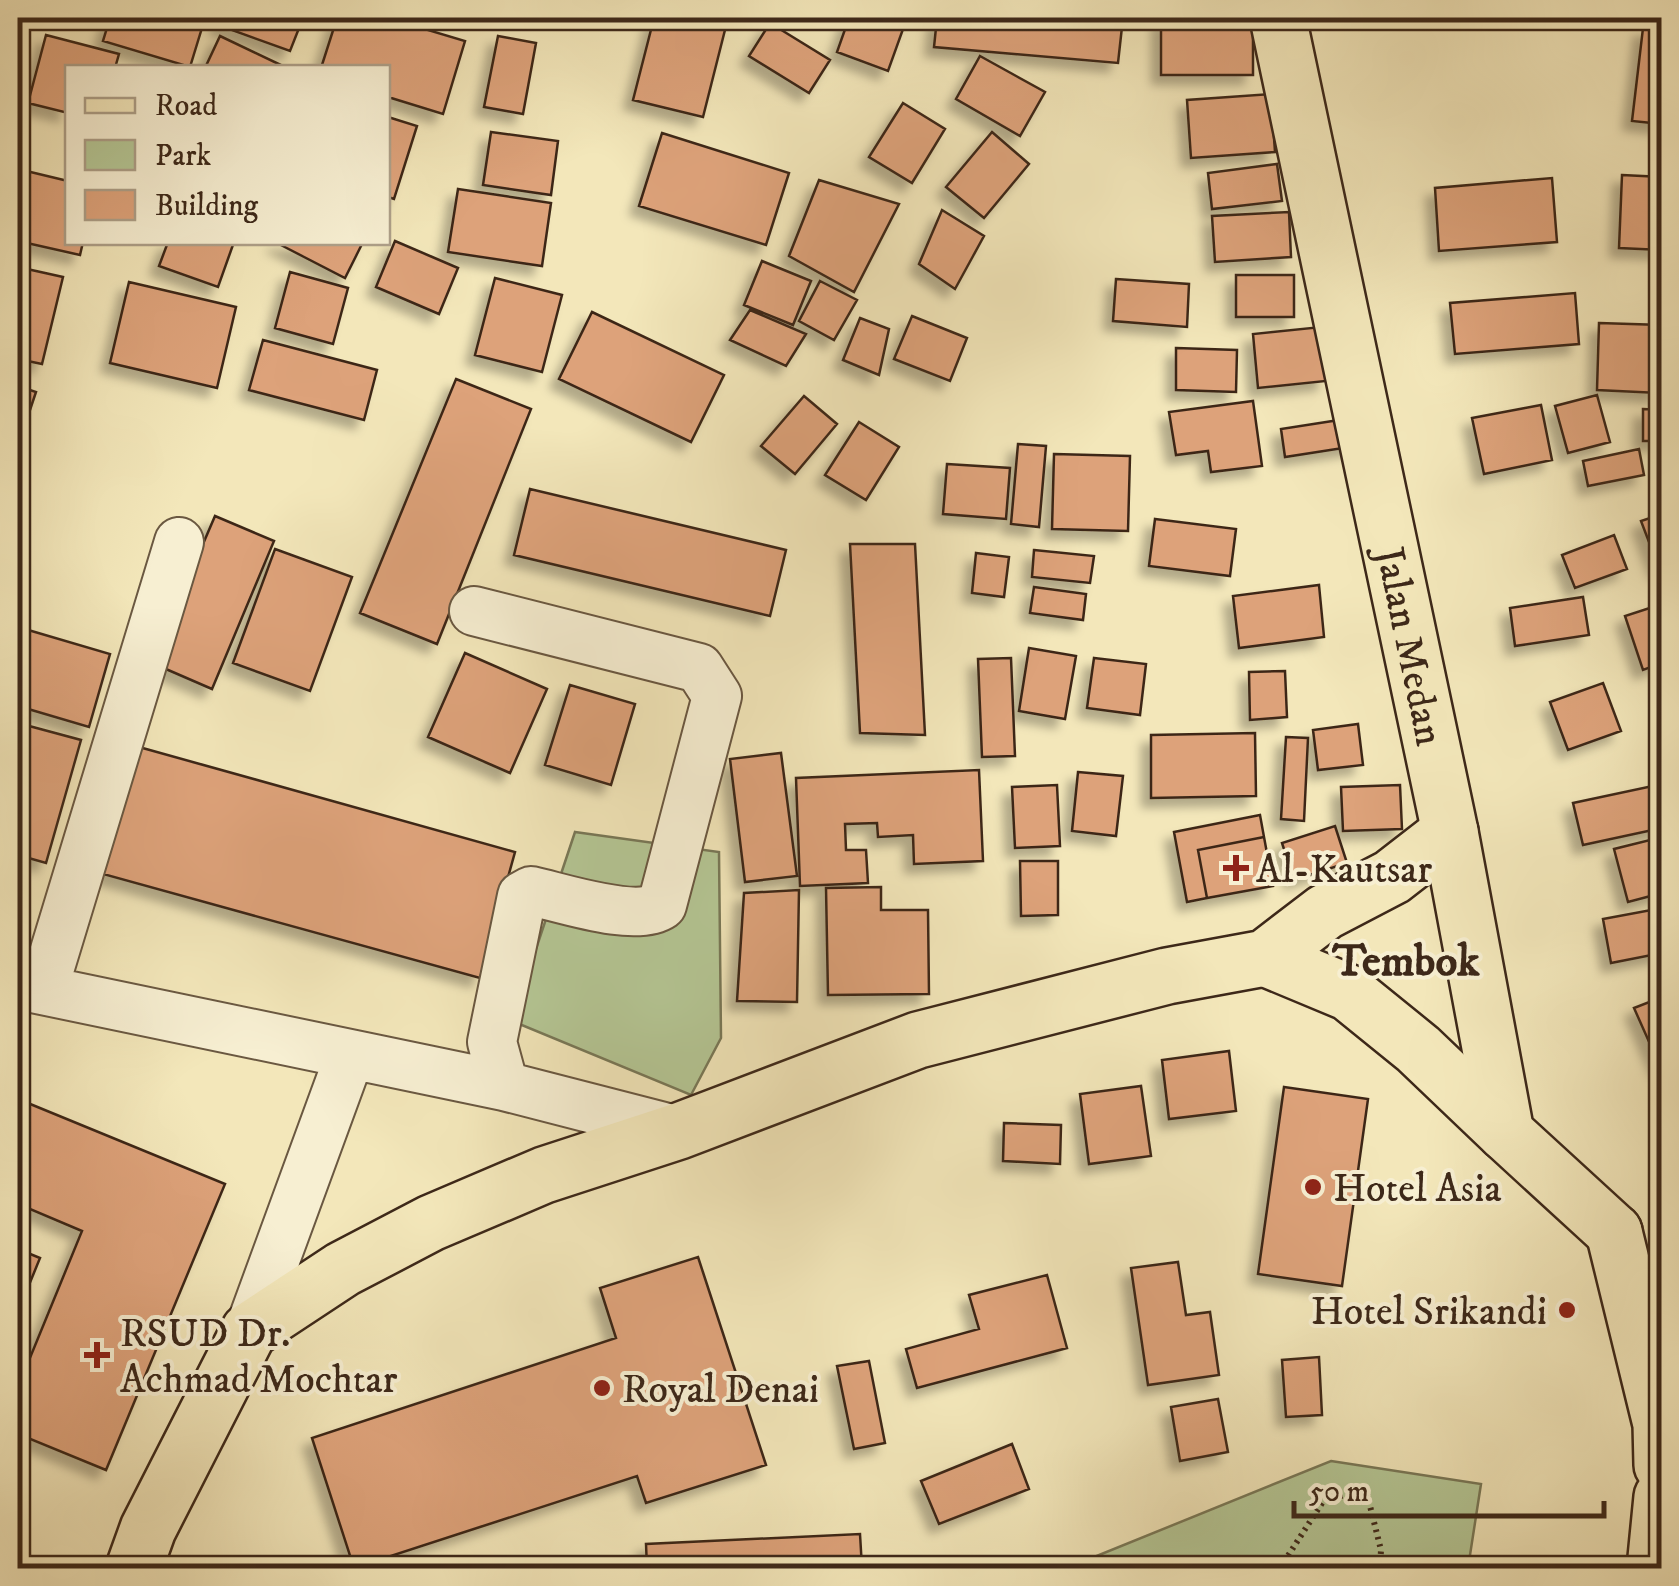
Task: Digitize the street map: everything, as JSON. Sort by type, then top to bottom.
[{"type":"main road","name":"Jalan Medan","points":[[1278,18],[1450,832],[1506,1133]]},
{"type":"main road","points":[[134,1568],[148,1529],[249,1332],[342,1269],[431,1222],[544,1175],[680,1131],[918,1040],[1167,976],[1265,958],[1325,912],[1392,877],[1450,832]]},
{"type":"main road","points":[[1265,958],[1348,993],[1418,1049],[1506,1133],[1638,1236],[1661,1424],[1662,1465]]},
{"type":"main road","points":[[1655,1568],[1662,1497]]},
{"type":"street","points":[[179,542],[30,987],[504,1086],[680,1131]]},
{"type":"street","points":[[474,611],[699,668],[717,696],[662,905],[651,912],[628,912],[531,891],[522,896],[492,1042],[504,1086]]},
{"type":"street","points":[[249,1332],[350,1055]]},
{"type":"path","points":[[1280,1568],[1324,1500],[1366,1490],[1381,1550],[1380,1568]]},
{"type":"green space","points":[[575,832],[719,852],[721,1038],[691,1095],[512,1021]]},
{"type":"green space","points":[[1331,1461],[1481,1484],[1468,1568],[1067,1568]]},
{"type":"building","points":[[110,18],[205,18],[191,65],[103,41]]},
{"type":"building","points":[[220,18],[303,18],[290,51],[218,25]]},
{"type":"building","points":[[337,18],[388,18],[465,41],[443,114],[390,98],[390,65],[322,65]]},
{"type":"building","points":[[654,18],[728,18],[703,117],[633,100]]},
{"type":"building","points":[[849,18],[907,18],[888,71],[837,52]]},
{"type":"building","points":[[937,18],[1123,18],[1118,63],[934,47]]},
{"type":"building","points":[[1161,18],[1253,18],[1253,75],[1161,75]]},
{"type":"building","points":[[770,23],[830,60],[809,93],[749,56]]},
{"type":"building","points":[[1643,28],[1662,30],[1662,124],[1632,121]]},
{"type":"building","points":[[46,35],[119,54],[116,65],[65,65],[65,112],[28,103]]},
{"type":"building","points":[[220,36],[281,65],[206,65]]},
{"type":"building","points":[[498,36],[536,43],[523,114],[484,107]]},
{"type":"building","points":[[980,56],[1045,92],[1020,136],[956,99]]},
{"type":"building","points":[[1271,94],[1275,152],[1191,158],[1187,100]]},
{"type":"building","points":[[903,103],[945,129],[912,183],[869,157]]},
{"type":"building","points":[[390,118],[417,126],[394,199],[390,198]]},
{"type":"building","points":[[491,132],[558,141],[551,195],[483,185]]},
{"type":"building","points":[[992,132],[1029,164],[984,218],[946,187]]},
{"type":"building","points":[[662,133],[789,173],[766,245],[639,206]]},
{"type":"building","points":[[1277,164],[1282,201],[1212,209],[1208,173]]},
{"type":"building","points":[[18,169],[65,180],[65,245],[82,245],[80,255],[18,241]]},
{"type":"building","points":[[1622,175],[1662,177],[1662,250],[1619,248]]},
{"type":"building","points":[[1552,178],[1557,242],[1439,251],[1435,188]]},
{"type":"building","points":[[819,180],[899,204],[854,292],[789,256]]},
{"type":"building","points":[[458,189],[551,203],[542,266],[448,252]]},
{"type":"building","points":[[942,210],[984,236],[955,289],[919,264]]},
{"type":"building","points":[[1289,212],[1291,257],[1215,262],[1212,216]]},
{"type":"building","points":[[395,241],[458,268],[439,314],[376,287]]},
{"type":"building","points":[[167,245],[233,245],[218,287],[159,266]]},
{"type":"building","points":[[281,245],[362,245],[345,278]]},
{"type":"building","points":[[762,261],[811,281],[793,325],[744,305]]},
{"type":"building","points":[[18,267],[63,277],[42,364],[18,359]]},
{"type":"building","points":[[290,272],[348,288],[333,344],[275,328]]},
{"type":"building","points":[[1236,275],[1294,275],[1294,317],[1236,317]]},
{"type":"building","points":[[495,278],[562,295],[542,372],[475,355]]},
{"type":"building","points":[[1116,279],[1189,284],[1187,327],[1113,321]]},
{"type":"building","points":[[820,281],[857,300],[834,340],[799,321]]},
{"type":"building","points":[[129,282],[236,307],[217,388],[110,363]]},
{"type":"building","points":[[1575,293],[1579,344],[1455,354],[1450,303]]},
{"type":"building","points":[[750,310],[806,334],[786,366],[730,340]]},
{"type":"building","points":[[592,312],[724,375],[691,442],[559,379]]},
{"type":"building","points":[[912,316],[967,338],[950,381],[894,359]]},
{"type":"building","points":[[860,318],[889,329],[879,375],[843,360]]},
{"type":"building","points":[[1599,323],[1662,325],[1659,393],[1597,390]]},
{"type":"building","points":[[1321,327],[1326,381],[1258,388],[1253,334]]},
{"type":"building","points":[[263,340],[377,370],[364,420],[249,390]]},
{"type":"building","points":[[1176,348],[1237,350],[1236,392],[1176,390]]},
{"type":"building","points":[[456,379],[531,409],[437,644],[360,613]]},
{"type":"building","points":[[18,386],[36,392],[18,446]]},
{"type":"building","points":[[1597,395],[1610,442],[1568,453],[1555,406]]},
{"type":"building","points":[[804,396],[837,424],[795,474],[761,446]]},
{"type":"building","points":[[1253,401],[1262,466],[1211,472],[1208,451],[1176,455],[1169,412]]},
{"type":"building","points":[[1541,405],[1552,460],[1484,474],[1472,418]]},
{"type":"building","points":[[1643,409],[1662,410],[1662,441],[1643,441]]},
{"type":"building","points":[[1352,418],[1356,446],[1285,457],[1281,429]]},
{"type":"building","points":[[859,422],[899,447],[866,500],[825,475]]},
{"type":"building","points":[[1018,444],[1046,446],[1039,527],[1011,524]]},
{"type":"building","points":[[1639,449],[1644,475],[1588,486],[1583,461]]},
{"type":"building","points":[[1054,454],[1130,456],[1128,531],[1052,529]]},
{"type":"building","points":[[947,464],[1010,468],[1006,519],[943,514]]},
{"type":"building","points":[[530,489],[786,550],[770,616],[514,555]]},
{"type":"building","points":[[1662,514],[1662,570],[1660,571],[1641,521]]},
{"type":"building","points":[[215,516],[274,541],[212,689],[152,663]]},
{"type":"building","points":[[1155,519],[1236,529],[1230,576],[1149,566]]},
{"type":"building","points":[[1614,535],[1627,569],[1575,588],[1562,555]]},
{"type":"building","points":[[850,544],[915,544],[925,735],[860,733]]},
{"type":"building","points":[[275,549],[352,577],[310,691],[233,663]]},
{"type":"building","points":[[1034,550],[1094,556],[1090,583],[1032,577]]},
{"type":"building","points":[[976,553],[1009,557],[1004,597],[972,593]]},
{"type":"building","points":[[1319,585],[1324,637],[1239,648],[1233,596]]},
{"type":"building","points":[[1034,587],[1086,594],[1083,620],[1030,613]]},
{"type":"building","points":[[1583,597],[1589,635],[1515,646],[1510,608]]},
{"type":"building","points":[[1662,604],[1662,663],[1643,670],[1625,616]]},
{"type":"building","points":[[18,627],[110,654],[89,727],[18,706]]},
{"type":"building","points":[[1029,648],[1076,656],[1065,719],[1019,711]]},
{"type":"building","points":[[465,653],[547,689],[510,773],[428,737]]},
{"type":"building","points":[[1011,658],[1015,756],[982,757],[978,659]]},
{"type":"building","points":[[1094,658],[1146,664],[1140,715],[1087,708]]},
{"type":"building","points":[[1285,671],[1287,717],[1250,720],[1249,672]]},
{"type":"building","points":[[1603,683],[1621,731],[1568,750],[1550,702]]},
{"type":"building","points":[[570,685],[635,704],[611,785],[545,765]]},
{"type":"building","points":[[18,723],[81,740],[46,863],[18,855]]},
{"type":"building","points":[[1358,724],[1363,765],[1318,770],[1313,730]]},
{"type":"building","points":[[1255,733],[1256,796],[1151,798],[1151,735]]},
{"type":"building","points":[[1286,737],[1308,738],[1304,821],[1281,819]]},
{"type":"building","points":[[139,747],[515,852],[480,978],[103,874]]},
{"type":"building","points":[[781,753],[797,876],[745,882],[730,759]]},
{"type":"building","points":[[979,770],[983,861],[914,864],[913,835],[878,837],[877,823],[845,824],[846,850],[866,850],[868,883],[800,886],[796,778]]},
{"type":"building","points":[[1078,772],[1123,776],[1116,836],[1072,831]]},
{"type":"building","points":[[1662,784],[1662,828],[1583,845],[1573,803]]},
{"type":"building","points":[[1057,785],[1060,846],[1015,848],[1012,787]]},
{"type":"building","points":[[1400,785],[1402,829],[1343,831],[1341,787]]},
{"type":"building","points":[[1260,815],[1264,837],[1198,850],[1207,898],[1187,902],[1174,832]]},
{"type":"building","points":[[1335,826],[1347,863],[1294,880],[1282,843]]},
{"type":"building","name":"Al-Kautsar","points":[[1264,837],[1273,886],[1207,898],[1198,850]]},
{"type":"building","points":[[1662,837],[1662,893],[1628,902],[1614,849]]},
{"type":"building","points":[[1020,861],[1058,861],[1058,915],[1021,916]]},
{"type":"building","points":[[881,887],[881,910],[928,910],[929,994],[828,995],[826,888]]},
{"type":"building","points":[[799,890],[797,1002],[737,1001],[744,893]]},
{"type":"building","points":[[1662,908],[1662,953],[1611,963],[1603,919]]},
{"type":"building","points":[[1662,997],[1662,1071],[1634,1008]]},
{"type":"building","points":[[1229,1051],[1236,1111],[1169,1119],[1162,1060]]},
{"type":"building","points":[[1141,1086],[1151,1156],[1089,1164],[1080,1094]]},
{"type":"building","name":"Hotel Asia","points":[[1284,1087],[1368,1099],[1342,1286],[1258,1274]]},
{"type":"building","points":[[18,1099],[225,1184],[106,1470],[18,1434],[18,1387],[82,1231],[18,1204]]},
{"type":"building","points":[[1004,1123],[1061,1125],[1060,1164],[1003,1161]]},
{"type":"building","points":[[18,1249],[40,1258],[18,1312]]},
{"type":"building","name":"Royal Denai","points":[[698,1257],[766,1465],[646,1503],[637,1476],[354,1568],[312,1438],[616,1338],[600,1288]]},
{"type":"building","points":[[1178,1262],[1186,1315],[1210,1312],[1219,1375],[1148,1385],[1131,1268]]},
{"type":"building","points":[[1047,1275],[1067,1348],[917,1388],[906,1349],[979,1329],[969,1295]]},
{"type":"building","points":[[1319,1357],[1322,1415],[1286,1417],[1282,1360]]},
{"type":"building","points":[[869,1361],[885,1443],[854,1449],[837,1366]]},
{"type":"building","points":[[1218,1399],[1228,1452],[1180,1461],[1171,1407]]},
{"type":"building","points":[[1012,1444],[1029,1489],[939,1524],[921,1481]]},
{"type":"building","points":[[860,1534],[862,1568],[647,1568],[646,1544]]},
{"type":"place","name":"Al-Kautsar","points":[[1236,868]]},
{"type":"place","name":"Hotel Asia","points":[[1313,1187]]},
{"type":"place","name":"Hotel Srikandi","points":[[1567,1310]]},
{"type":"place","name":"RSUD Dr. Achmad Mochtar","points":[[97,1355]]},
{"type":"place","name":"Royal Denai","points":[[602,1388]]},
{"type":"district","name":"Tembok","points":[[1406,959]]}]
